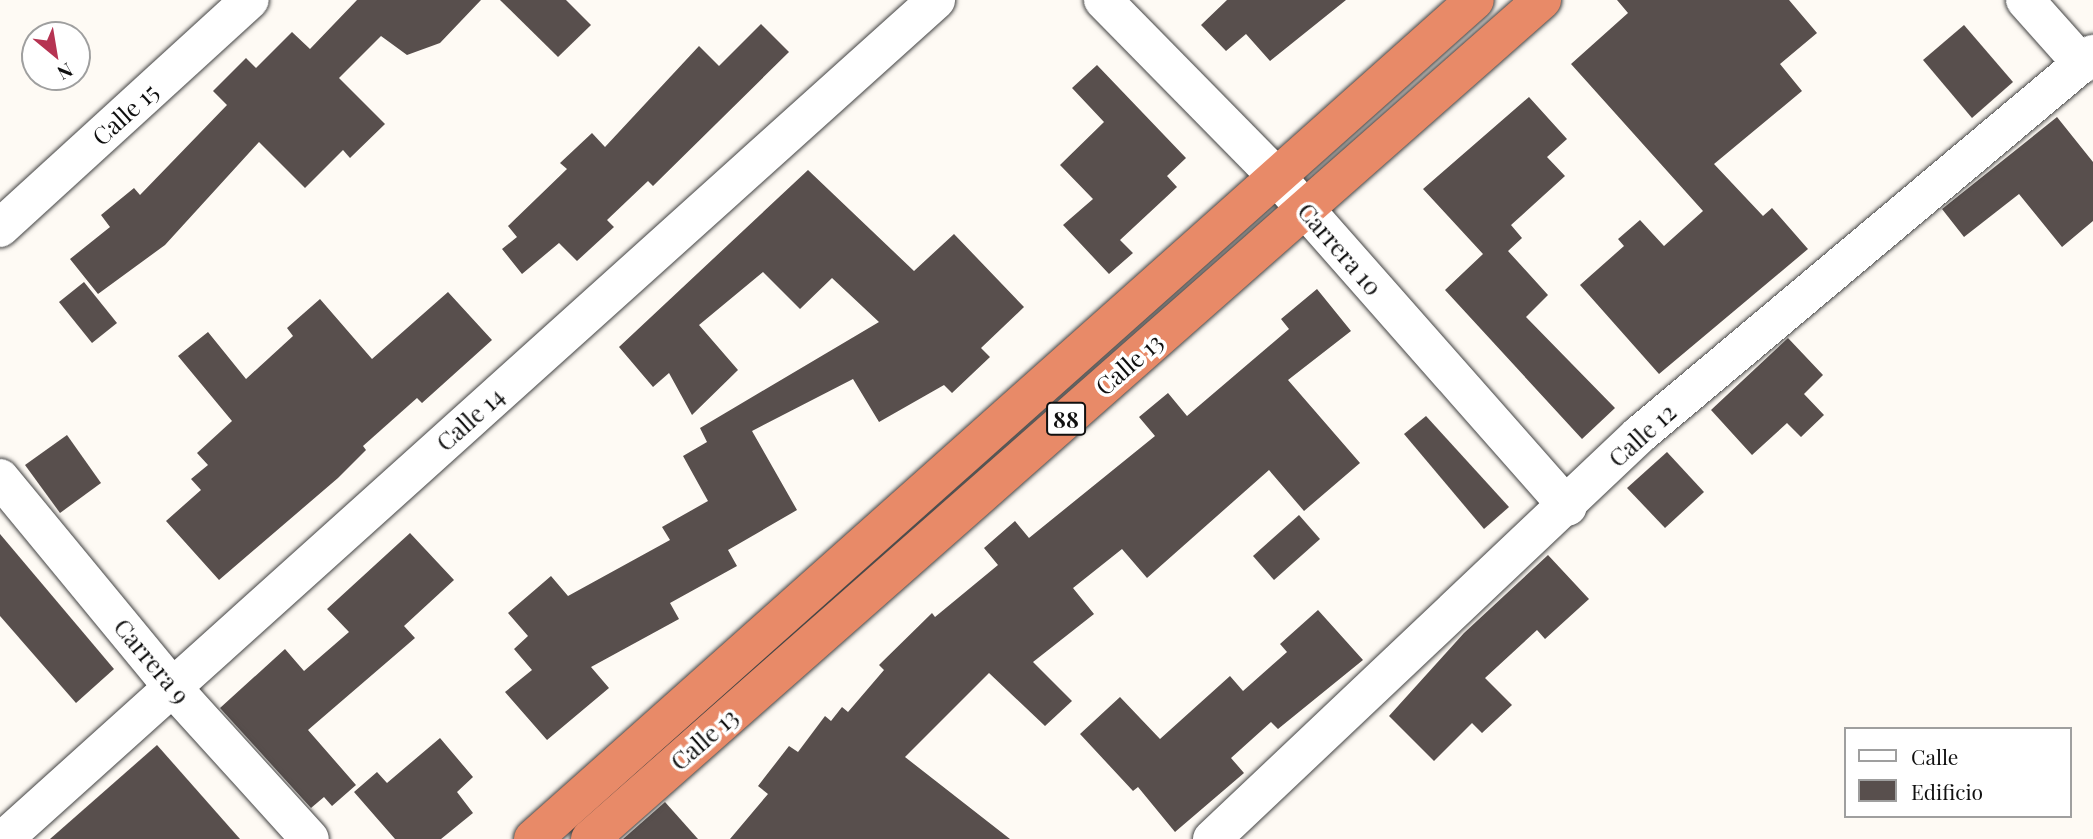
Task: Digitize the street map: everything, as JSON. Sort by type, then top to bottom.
[{"type":"highway","name":"Calle 13","points":[[533,839],[1475,0]]},
{"type":"highway","name":"Calle 13","points":[[590,839],[1542,0]]},
{"type":"street","name":"Calle 15","points":[[0,228],[250,0]]},
{"type":"street","name":"Calle 14","points":[[4,839],[936,0]]},
{"type":"street","name":"Carrera 10","points":[[1103,0],[1276,176],[1568,507]]},
{"type":"street","points":[[2025,0],[2087,59]]},
{"type":"street","name":"Calle 12","points":[[1212,839],[1568,507],[1639,435],[2087,59]]},
{"type":"street","name":"Carrera 9","points":[[0,478],[172,687],[310,839]]},
{"type":"building","points":[[357,0],[481,0],[440,43],[407,55],[381,36],[339,78],[385,124],[350,158],[343,150],[305,188],[259,142],[165,245],[98,294],[70,259],[110,227],[101,215],[134,188],[140,195],[227,105],[213,91],[246,58],[256,68],[292,32],[310,49]]},
{"type":"building","points":[[500,0],[566,0],[591,25],[558,57]]},
{"type":"building","points":[[1227,0],[1346,0],[1270,61],[1246,34],[1226,51],[1201,25]]},
{"type":"building","points":[[1617,0],[1789,0],[1817,33],[1780,64],[1802,91],[1714,164],[1763,216],[1772,208],[1808,249],[1659,374],[1580,285],[1624,246],[1618,239],[1640,220],[1664,246],[1703,211],[1571,64],[1628,13]]},
{"type":"building","points":[[761,24],[789,52],[653,186],[648,181],[607,220],[614,227],[577,261],[559,243],[522,274],[502,249],[517,237],[508,226],[567,169],[560,163],[592,133],[605,147],[699,46],[719,66]]},
{"type":"building","points":[[1964,25],[2013,82],[1972,118],[1923,60]]},
{"type":"building","points":[[1097,65],[1186,158],[1167,176],[1177,187],[1120,240],[1133,253],[1109,274],[1063,225],[1093,199],[1060,165],[1104,122],[1072,88]]},
{"type":"building","points":[[1529,97],[1567,139],[1547,157],[1565,176],[1511,225],[1522,238],[1508,251],[1548,295],[1526,317],[1615,408],[1582,439],[1445,290],[1483,254],[1423,189]]},
{"type":"building","points":[[2057,117],[2093,162],[2093,221],[2062,247],[2019,194],[1964,237],[1942,209]]},
{"type":"building","points":[[808,170],[914,271],[954,234],[1024,307],[981,348],[990,357],[952,393],[944,385],[879,422],[853,379],[752,431],[797,510],[728,550],[737,566],[670,603],[679,619],[591,667],[609,688],[547,740],[505,692],[532,670],[514,649],[528,636],[508,613],[551,576],[568,596],[670,540],[662,527],[708,501],[683,456],[707,442],[700,428],[879,322],[832,278],[800,309],[763,272],[699,325],[738,370],[692,415],[669,373],[653,387],[619,347]]},
{"type":"building","points":[[84,282],[117,323],[92,343],[59,302]]},
{"type":"building","points":[[1317,289],[1351,331],[1288,380],[1360,463],[1304,511],[1269,470],[1147,578],[1122,549],[1073,588],[1094,614],[1033,662],[1072,701],[1045,726],[989,673],[905,757],[1010,839],[730,839],[768,794],[758,786],[789,746],[798,752],[825,716],[831,721],[842,707],[848,712],[884,670],[879,665],[932,613],[935,617],[998,565],[984,548],[1015,521],[1029,538],[1155,436],[1139,417],[1168,393],[1187,416],[1289,329],[1281,319]]},
{"type":"building","points":[[448,292],[492,340],[422,403],[417,398],[363,446],[366,450],[338,478],[219,580],[166,521],[201,490],[191,479],[208,465],[197,453],[232,421],[178,356],[208,332],[246,379],[293,336],[287,328],[320,299],[372,359]]},
{"type":"building","points":[[1788,338],[1823,375],[1804,394],[1824,415],[1801,437],[1787,423],[1752,455],[1711,410]]},
{"type":"building","points":[[1426,416],[1509,507],[1484,529],[1404,434]]},
{"type":"building","points":[[67,435],[101,483],[60,513],[25,465]]},
{"type":"building","points":[[1667,452],[1704,492],[1665,528],[1627,488]]},
{"type":"building","points":[[1299,515],[1320,539],[1274,580],[1253,556]]},
{"type":"building","points":[[410,533],[454,580],[404,626],[415,638],[308,730],[356,785],[332,806],[324,797],[311,808],[220,708],[285,649],[304,671],[349,632],[327,609]]},
{"type":"building","points":[[0,534],[114,669],[76,703],[0,616]]},
{"type":"building","points":[[1548,555],[1589,599],[1545,639],[1537,630],[1485,678],[1512,705],[1482,733],[1472,723],[1434,761],[1389,716],[1464,633]]},
{"type":"building","points":[[1318,610],[1363,660],[1278,729],[1271,722],[1231,758],[1244,773],[1175,832],[1138,787],[1133,791],[1080,734],[1120,697],[1160,739],[1230,676],[1243,691],[1287,652],[1280,644]]},
{"type":"building","points":[[440,738],[473,777],[457,792],[473,813],[441,839],[395,839],[354,792],[377,772],[387,783]]},
{"type":"building","points":[[157,745],[240,839],[50,839]]},
{"type":"building","points":[[665,802],[698,839],[623,839]]}]
